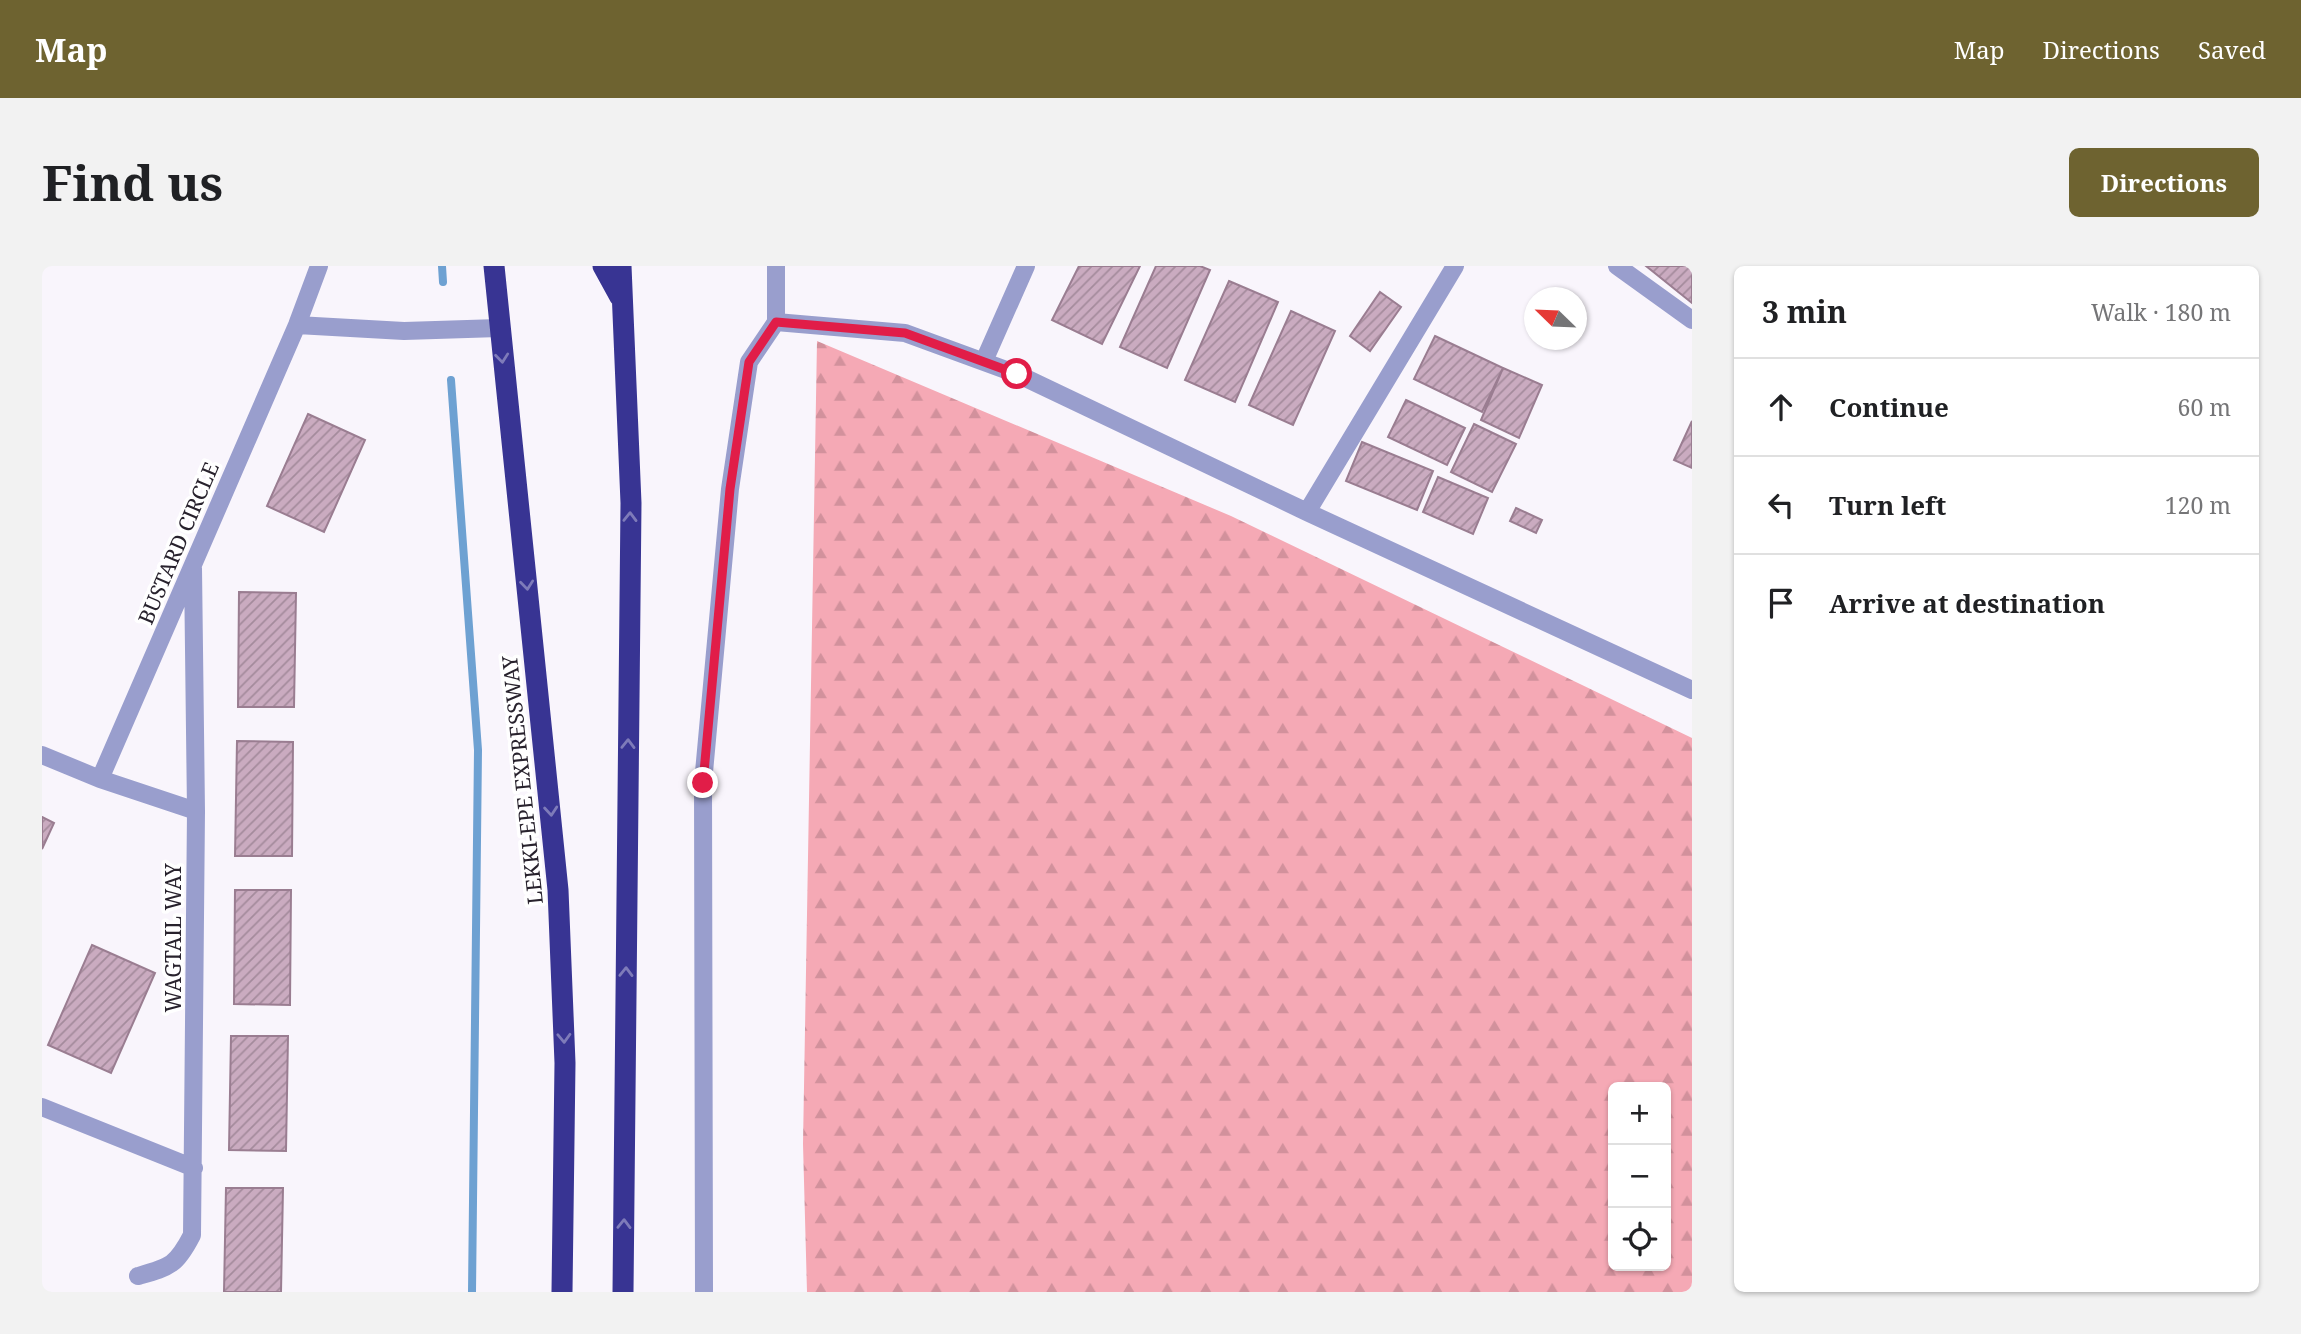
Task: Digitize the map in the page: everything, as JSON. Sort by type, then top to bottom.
[{"type":"highway","name":"LEKKI-EPE EXPRESSWAY","points":[[494,266],[558,890],[565,1062],[562,1292]]},
{"type":"highway","points":[[603,266],[623,302]]},
{"type":"highway","points":[[621,266],[631,503],[623,1292]]},
{"type":"street","name":"BUSTARD CIRCLE","points":[[100,779],[297,325],[318,266]]},
{"type":"street","points":[[704,1292],[703,783],[730,489],[749,362],[776,322],[776,266]]},
{"type":"street","points":[[984,362],[1026,266]]},
{"type":"street","points":[[1307,512],[1455,266]]},
{"type":"street","points":[[1616,266],[1692,320]]},
{"type":"street","points":[[776,322],[905,333],[1017,374],[1692,690]]},
{"type":"street","points":[[297,325],[404,331],[499,328]]},
{"type":"street","name":"WAGTAIL WAY","points":[[138,1276],[167,1268],[182,1254],[192,1235],[196,811],[193,568]]},
{"type":"street","points":[[42,755],[100,779],[196,811]]},
{"type":"street","points":[[42,1107],[194,1168]]},
{"type":"green space","points":[[817,341],[1231,516],[1692,738],[1692,1292],[807,1292],[803,1144]]},
{"type":"building","points":[[1079,266],[1140,266],[1102,344],[1052,320]]},
{"type":"building","points":[[1156,266],[1200,266],[1210,270],[1167,368],[1120,347]]},
{"type":"building","points":[[1646,266],[1687,266],[1692,270],[1692,303]]},
{"type":"building","points":[[1229,281],[1278,302],[1235,402],[1185,380]]},
{"type":"building","points":[[1380,292],[1401,307],[1370,351],[1350,336]]},
{"type":"building","points":[[1291,311],[1335,331],[1293,425],[1249,405]]},
{"type":"building","points":[[1435,336],[1503,368],[1482,412],[1414,379]]},
{"type":"building","points":[[1503,368],[1542,385],[1519,438],[1481,420]]},
{"type":"building","points":[[1406,400],[1465,428],[1447,465],[1388,437]]},
{"type":"building","points":[[308,414],[365,440],[324,532],[267,506]]},
{"type":"building","points":[[1692,421],[1692,468],[1674,460]]},
{"type":"building","points":[[1474,424],[1516,444],[1492,492],[1451,472]]},
{"type":"building","points":[[1362,442],[1433,471],[1417,510],[1346,481]]},
{"type":"building","points":[[1438,477],[1488,498],[1473,534],[1423,512]]},
{"type":"building","points":[[1516,508],[1542,520],[1536,533],[1510,521]]},
{"type":"building","points":[[239,592],[296,593],[294,707],[238,707]]},
{"type":"building","points":[[237,741],[293,742],[292,856],[235,856]]},
{"type":"building","points":[[42,817],[54,823],[42,849]]},
{"type":"building","points":[[235,890],[291,890],[290,1005],[234,1004]]},
{"type":"building","points":[[92,945],[155,973],[111,1073],[48,1045]]},
{"type":"building","points":[[231,1036],[288,1036],[286,1151],[229,1150]]},
{"type":"building","points":[[226,1188],[283,1188],[281,1292],[224,1292]]},
{"type":"waterway","points":[[442,266],[443,282]]},
{"type":"waterway","points":[[451,380],[478,750],[472,1292]]},
{"type":"route","points":[[703,783],[730,489],[749,362],[776,322],[905,333],[1017,374]]}]
